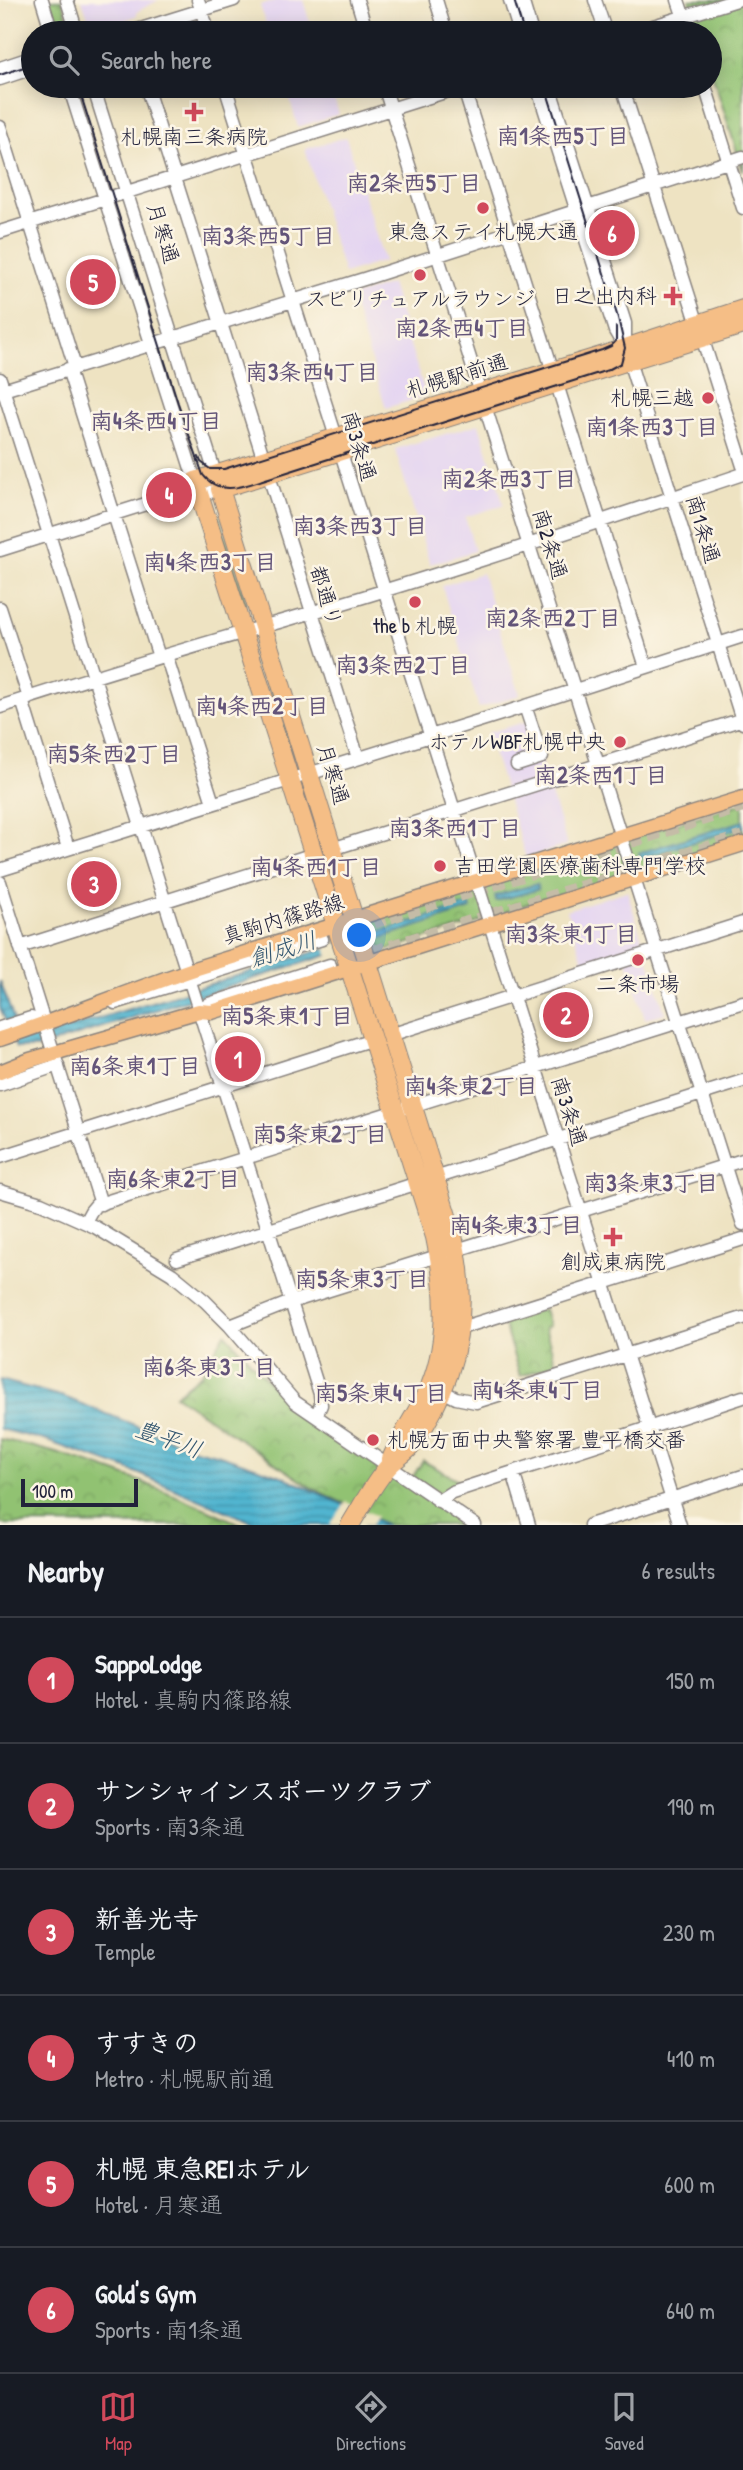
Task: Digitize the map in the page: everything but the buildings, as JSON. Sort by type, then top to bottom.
[{"type":"highway","name":"札幌駅前通","points":[[194,489],[627,354],[699,330],[743,309]]},
{"type":"highway","name":"札幌駅前通","points":[[699,330],[743,325]]},
{"type":"highway","name":"月寒通","points":[[218,481],[361,941],[381,1037]]},
{"type":"highway","name":"月寒通","points":[[194,489],[243,631],[343,946],[381,1037],[427,1181],[457,1250],[462,1299],[461,1328],[454,1360],[442,1391],[410,1448],[386,1470]]},
{"type":"highway","name":"月寒通","points":[[350,1525],[386,1470],[398,1440],[430,1386],[439,1358],[444,1301],[427,1181]]},
{"type":"main road","name":"真駒内篠路線","points":[[193,990],[212,1013],[343,946],[361,941],[476,880],[743,798]]},
{"type":"main road","name":"真駒内篠路線","points":[[0,1039],[51,1043],[193,990],[343,946],[361,941],[490,924],[630,866],[743,844]]},
{"type":"main road","name":"真駒内篠路線","points":[[0,1072],[30,1060],[87,1009],[130,990],[193,990]]},
{"type":"street","points":[[42,0],[48,21]]},
{"type":"street","points":[[67,0],[73,21]]},
{"type":"street","points":[[159,21],[200,5],[234,0]]},
{"type":"street","points":[[357,0],[363,21]]},
{"type":"street","points":[[436,0],[442,21]]},
{"type":"street","points":[[510,0],[516,21]]},
{"type":"street","points":[[522,0],[528,21]]},
{"type":"street","points":[[595,0],[602,21]]},
{"type":"street","points":[[678,0],[684,21]]},
{"type":"street","points":[[670,21],[737,0]]},
{"type":"street","points":[[0,68],[21,61]]},
{"type":"street","points":[[0,79],[21,72]]},
{"type":"street","name":"月寒通","points":[[73,98],[152,344],[194,489]]},
{"type":"street","name":"月寒通","points":[[97,98],[218,481]]},
{"type":"street","name":"都通り","points":[[150,98],[358,758]]},
{"type":"street","name":"南3条通","points":[[229,98],[680,1525]]},
{"type":"street","name":"南2条通","points":[[388,98],[743,1224]]},
{"type":"street","points":[[0,232],[424,98]]},
{"type":"street","points":[[467,98],[646,667]]},
{"type":"street","name":"南1条通","points":[[541,98],[625,323],[627,354],[743,720]]},
{"type":"street","name":"南1条通","points":[[552,98],[581,209]]},
{"type":"street","points":[[626,98],[743,466]]},
{"type":"street","points":[[709,98],[743,208]]},
{"type":"street","points":[[0,127],[31,222],[114,514],[213,803]]},
{"type":"street","points":[[316,1416],[321,1405],[320,1394],[50,534],[1,387],[293,302],[743,157]]},
{"type":"street","points":[[0,707],[311,612],[743,474]]},
{"type":"street","name":"札幌駅前通","points":[[0,550],[194,489]]},
{"type":"street","points":[[0,608],[68,849]]},
{"type":"street","points":[[0,870],[743,636]]},
{"type":"street","points":[[517,765],[542,757],[525,706]]},
{"type":"street","points":[[332,849],[743,720]]},
{"type":"street","points":[[20,947],[314,854]]},
{"type":"street","points":[[0,882],[101,1204]]},
{"type":"street","points":[[0,1157],[743,923]]},
{"type":"street","points":[[193,990],[322,939]]},
{"type":"street","points":[[193,990],[209,1004],[330,965]]},
{"type":"street","points":[[85,1222],[93,1207],[101,1204],[743,1002]]},
{"type":"street","points":[[0,1028],[31,1017],[51,1043]]},
{"type":"street","points":[[0,1085],[51,1043]]},
{"type":"street","points":[[0,1065],[30,1060]]},
{"type":"street","points":[[177,1259],[743,1081]]},
{"type":"street","points":[[230,1326],[291,1302],[743,1160]]},
{"type":"street","points":[[0,1191],[30,1199],[85,1222],[172,1274],[230,1326],[291,1398],[386,1470],[475,1525]]},
{"type":"street","points":[[461,1328],[743,1239]]},
{"type":"street","points":[[442,1391],[456,1398],[477,1402],[743,1318]]},
{"type":"street","points":[[438,1500],[452,1492],[743,1397]]},
{"type":"street","points":[[513,1472],[529,1525]]},
{"type":"street","points":[[590,1525],[743,1476]]},
{"type":"shaded area","points":[[82,0],[159,0],[138,11],[136,16],[123,21],[89,21]]},
{"type":"shaded area","points":[[276,0],[303,0],[309,21],[265,21],[260,5]]},
{"type":"shaded area","points":[[290,98],[334,98],[339,114],[298,127]]},
{"type":"shaded area","points":[[346,137],[384,261],[344,274],[305,149]]},
{"type":"shaded area","points":[[391,284],[426,396],[386,408],[351,297]]},
{"type":"shaded area","points":[[479,424],[504,505],[465,517],[475,551],[430,564],[395,449]]},
{"type":"shaded area","points":[[482,573],[520,695],[479,708],[442,586]]},
{"type":"shaded area","points":[[528,721],[567,845],[526,858],[487,733]]},
{"type":"shaded area","name":"二条市場","points":[[627,891],[665,1013],[645,1019],[625,954],[585,967],[567,910]]},
{"type":"green space","points":[[46,0],[62,0],[69,21],[53,21]]},
{"type":"green space","points":[[689,0],[743,0],[743,171],[720,98],[722,98],[722,21],[695,21]]},
{"type":"green space","points":[[219,515],[246,602],[243,603],[215,516]]},
{"type":"green space","points":[[263,654],[295,757],[292,758],[259,655]]},
{"type":"green space","points":[[308,797],[341,902],[338,903],[304,798]]},
{"type":"green space","points":[[743,803],[743,839],[567,894],[540,899],[471,925],[382,951],[372,919],[578,857]]},
{"type":"green space","points":[[544,1309],[549,1326],[545,1328],[556,1364],[520,1376],[503,1322]]},
{"type":"green space","points":[[225,1333],[296,1412],[468,1525],[387,1525],[312,1488],[175,1395],[201,1374]]},
{"type":"green space","points":[[0,1439],[93,1464],[242,1525],[0,1524]]},
{"type":"green space","points":[[423,1461],[462,1482],[440,1493],[412,1478]]},
{"type":"water","points":[[743,821],[743,827],[641,858],[639,853]]},
{"type":"water","points":[[537,884],[536,890],[496,901],[495,896]]},
{"type":"water","points":[[470,904],[471,909],[37,1048],[16,1048],[0,1007],[0,981],[21,1040],[35,1038]]},
{"type":"water","name":"豊平川","points":[[0,1380],[64,1397],[195,1449],[284,1477],[387,1525],[259,1525],[130,1470],[44,1440],[0,1429]]},
{"type":"pier","points":[[376,931],[379,940],[329,957],[325,946]]},
{"type":"pier","points":[[346,1502],[377,1516],[371,1525],[330,1525]]},
{"type":"tunnel","points":[[322,939],[743,807]]},
{"type":"tunnel","points":[[339,962],[743,836]]},
{"type":"tram line","points":[[514,0],[520,21]]},
{"type":"tram line","points":[[0,75],[21,68]]},
{"type":"tram line","points":[[82,98],[203,475],[210,482],[226,488],[252,484],[608,370],[621,363],[625,348],[618,318],[549,98]]},
{"type":"tram line","points":[[199,457],[210,469],[224,469],[602,350],[616,341],[616,327]]},
{"type":"place","name":"札幌南三条病院","points":[[194,112]]},
{"type":"place","name":"東急ステイ札幌大通","points":[[483,208]]},
{"type":"place","name":"Gold's Gym","points":[[612,233]]},
{"type":"place","name":"スピリチュアルラウンジ","points":[[420,275]]},
{"type":"place","name":"札幌 東急REIホテル","points":[[93,282]]},
{"type":"place","name":"日之出内科","points":[[673,296]]},
{"type":"place","name":"札幌三越","points":[[708,398]]},
{"type":"place","name":"すすきの","points":[[169,495]]},
{"type":"place","name":"the b 札幌","points":[[415,602]]},
{"type":"place","name":"ホテルWBF札幌中央","points":[[620,742]]},
{"type":"place","name":"吉田学園医療歯科専門学校","points":[[440,866]]},
{"type":"place","name":"新善光寺","points":[[94,884]]},
{"type":"place","name":"二条市場","points":[[638,960]]},
{"type":"place","name":"サンシャインスポーツクラブ","points":[[566,1015]]},
{"type":"place","name":"SappoLodge","points":[[238,1059]]},
{"type":"place","name":"創成東病院","points":[[613,1237]]},
{"type":"place","name":"札幌方面中央警察署 豊平橋交番","points":[[373,1440]]},
{"type":"district","name":"南1条西5丁目","points":[[563,136]]},
{"type":"district","name":"南2条西5丁目","points":[[414,183]]},
{"type":"district","name":"南3条西5丁目","points":[[268,236]]},
{"type":"district","name":"南2条西4丁目","points":[[462,328]]},
{"type":"district","name":"南3条西4丁目","points":[[312,372]]},
{"type":"district","name":"南4条西4丁目","points":[[156,421]]},
{"type":"district","name":"南1条西3丁目","points":[[652,427]]},
{"type":"district","name":"南2条西3丁目","points":[[509,479]]},
{"type":"district","name":"南3条西3丁目","points":[[360,526]]},
{"type":"district","name":"南4条西3丁目","points":[[210,562]]},
{"type":"district","name":"南2条西2丁目","points":[[553,618]]},
{"type":"district","name":"南3条西2丁目","points":[[403,665]]},
{"type":"district","name":"南4条西2丁目","points":[[262,706]]},
{"type":"district","name":"南5条西2丁目","points":[[114,754]]},
{"type":"district","name":"南2条西1丁目","points":[[601,775]]},
{"type":"district","name":"南3条西1丁目","points":[[455,828]]},
{"type":"district","name":"南4条西1丁目","points":[[316,867]]},
{"type":"district","name":"南3条東1丁目","points":[[571,934]]},
{"type":"district","name":"南5条東1丁目","points":[[287,1016]]},
{"type":"district","name":"南6条東1丁目","points":[[135,1066]]},
{"type":"district","name":"南4条東2丁目","points":[[471,1086]]},
{"type":"district","name":"南5条東2丁目","points":[[320,1134]]},
{"type":"district","name":"南6条東2丁目","points":[[173,1179]]},
{"type":"district","name":"南3条東3丁目","points":[[651,1183]]},
{"type":"district","name":"南4条東3丁目","points":[[516,1225]]},
{"type":"district","name":"南5条東3丁目","points":[[362,1279]]},
{"type":"district","name":"南6条東3丁目","points":[[209,1367]]},
{"type":"district","name":"南4条東4丁目","points":[[537,1390]]},
{"type":"district","name":"南5条東4丁目","points":[[381,1393]]},
{"type":"water label","name":"創成川","points":[[283,949]]}]
